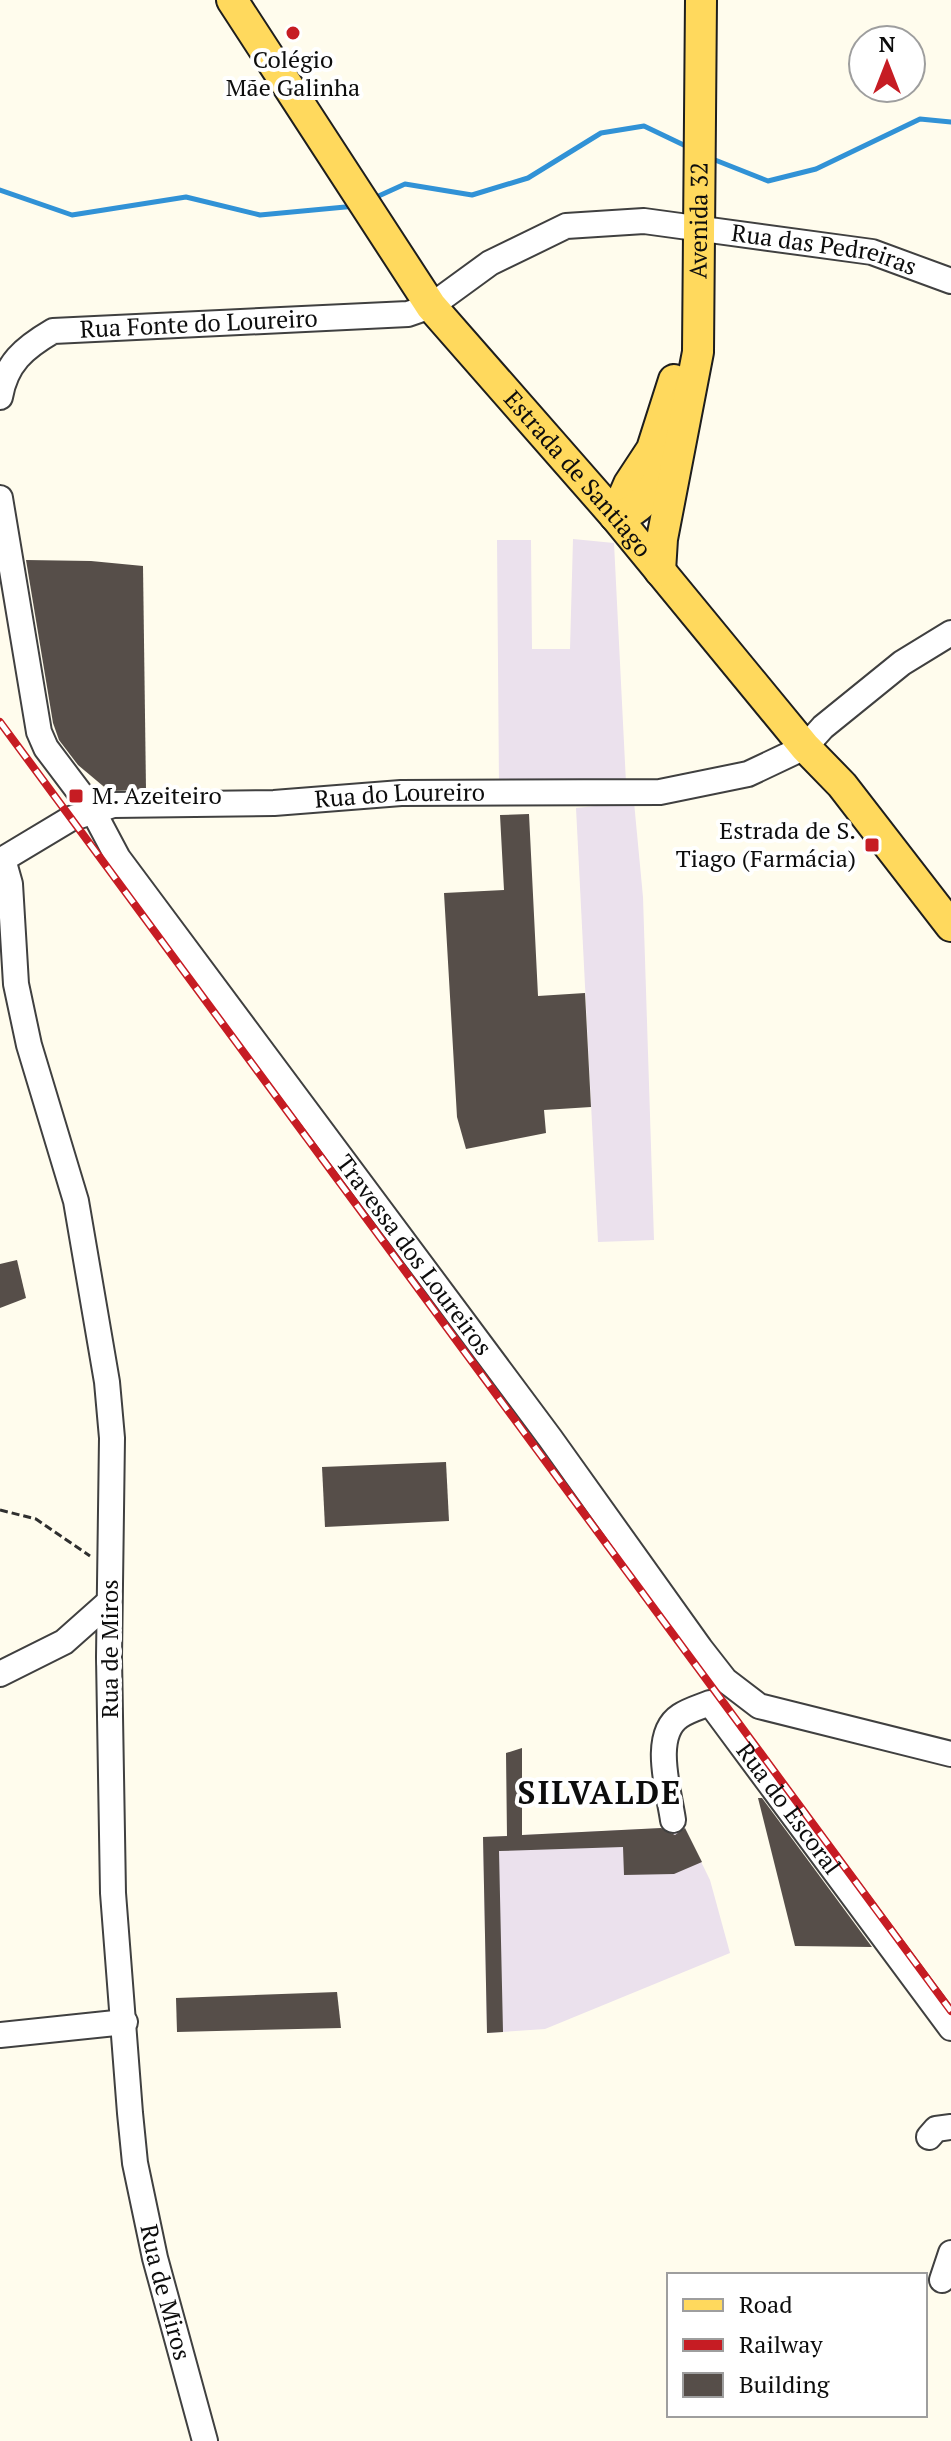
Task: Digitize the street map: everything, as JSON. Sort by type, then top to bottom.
[{"type":"main road","name":"Estrada de Santiago","points":[[232,0],[431,306],[615,516],[805,747],[842,785],[951,926]]},
{"type":"main road","name":"Avenida 32","points":[[660,571],[672,392],[678,354],[689,211],[690,88],[681,0]]},
{"type":"main road","name":"Avenida 32","points":[[690,88],[701,0]]},
{"type":"main road","name":"Avenida 32","points":[[573,467],[611,472],[625,466],[671,434]]},
{"type":"main road","name":"Avenida 32","points":[[615,516],[630,514],[646,500],[671,434]]},
{"type":"street","name":"Rua das Pedreiras","points":[[431,306],[490,263],[566,226],[644,221],[689,211],[872,252],[951,281]]},
{"type":"street","name":"Rua Fonte do Loureiro","points":[[0,397],[12,361],[26,347],[53,331],[96,326],[244,323],[408,314],[431,306]]},
{"type":"street","points":[[0,498],[39,732],[46,748],[92,809]]},
{"type":"street","name":"Rua do Loureiro","points":[[2,860],[92,809],[139,804],[274,803],[401,793],[660,792],[748,774],[805,747],[823,727],[902,663],[951,633]]},
{"type":"street","name":"Travessa dos Loureiros","points":[[92,809],[118,858],[550,1438],[700,1648],[742,1696],[759,1706],[783,1713],[951,1754]]},
{"type":"street","name":"Rua de Miros","points":[[2,860],[10,884],[16,984],[29,1045],[76,1201],[107,1382],[112,1438],[109,1602],[113,1893],[135,2163],[155,2258],[205,2441]]},
{"type":"street","points":[[0,1674],[64,1642],[109,1602]]},
{"type":"street","name":"Rua do Escoral","points":[[673,1820],[664,1750],[668,1730],[678,1717],[710,1703],[951,2028]]},
{"type":"street","points":[[0,2035],[125,2022]]},
{"type":"street","points":[[942,2280],[951,2253]]},
{"type":"path","points":[[0,1510],[36,1519],[109,1570]]},
{"type":"shaded area","points":[[573,539],[614,543],[626,783],[499,786],[497,540],[531,540],[532,649],[570,649]]},
{"type":"shaded area","points":[[634,802],[643,897],[654,1240],[598,1242],[576,808]]},
{"type":"shaded area","points":[[684,1827],[710,1880],[730,1953],[545,2029],[487,2033],[483,1837]]},
{"type":"building","points":[[26,560],[143,566],[146,790],[109,791],[78,765],[59,740],[53,723]]},
{"type":"building","points":[[529,814],[538,996],[585,993],[591,1107],[544,1110],[546,1133],[466,1149],[457,1117],[444,893],[504,890],[500,815]]},
{"type":"building","points":[[17,1260],[26,1298],[0,1308],[0,1264]]},
{"type":"building","points":[[446,1462],[449,1521],[325,1527],[322,1467]]},
{"type":"building","points":[[522,1748],[522,1835],[661,1828],[675,1835],[685,1828],[702,1862],[674,1874],[624,1875],[623,1847],[499,1851],[503,2032],[487,2033],[483,1837],[507,1836],[506,1753]]},
{"type":"building","points":[[758,1798],[762,1798],[872,1947],[795,1946]]},
{"type":"building","points":[[337,1992],[341,2028],[177,2032],[176,1998]]},
{"type":"waterway","points":[[710,158],[768,181],[816,169],[920,119],[951,122]]},
{"type":"waterway","points":[[372,199],[405,184],[472,195],[528,178],[601,133],[644,126],[690,148]]},
{"type":"waterway","points":[[0,190],[72,215],[186,197],[260,215],[356,206]]},
{"type":"railway","points":[[0,722],[951,2011]]},
{"type":"place","name":"Colégio Mãe Galinha","points":[[293,33]]},
{"type":"place","name":"M. Azeiteiro","points":[[76,796]]},
{"type":"place","name":"Estrada de S. Tiago (Farmácia)","points":[[872,845]]},
{"type":"district","name":"SILVALDE","points":[[600,1793]]}]
